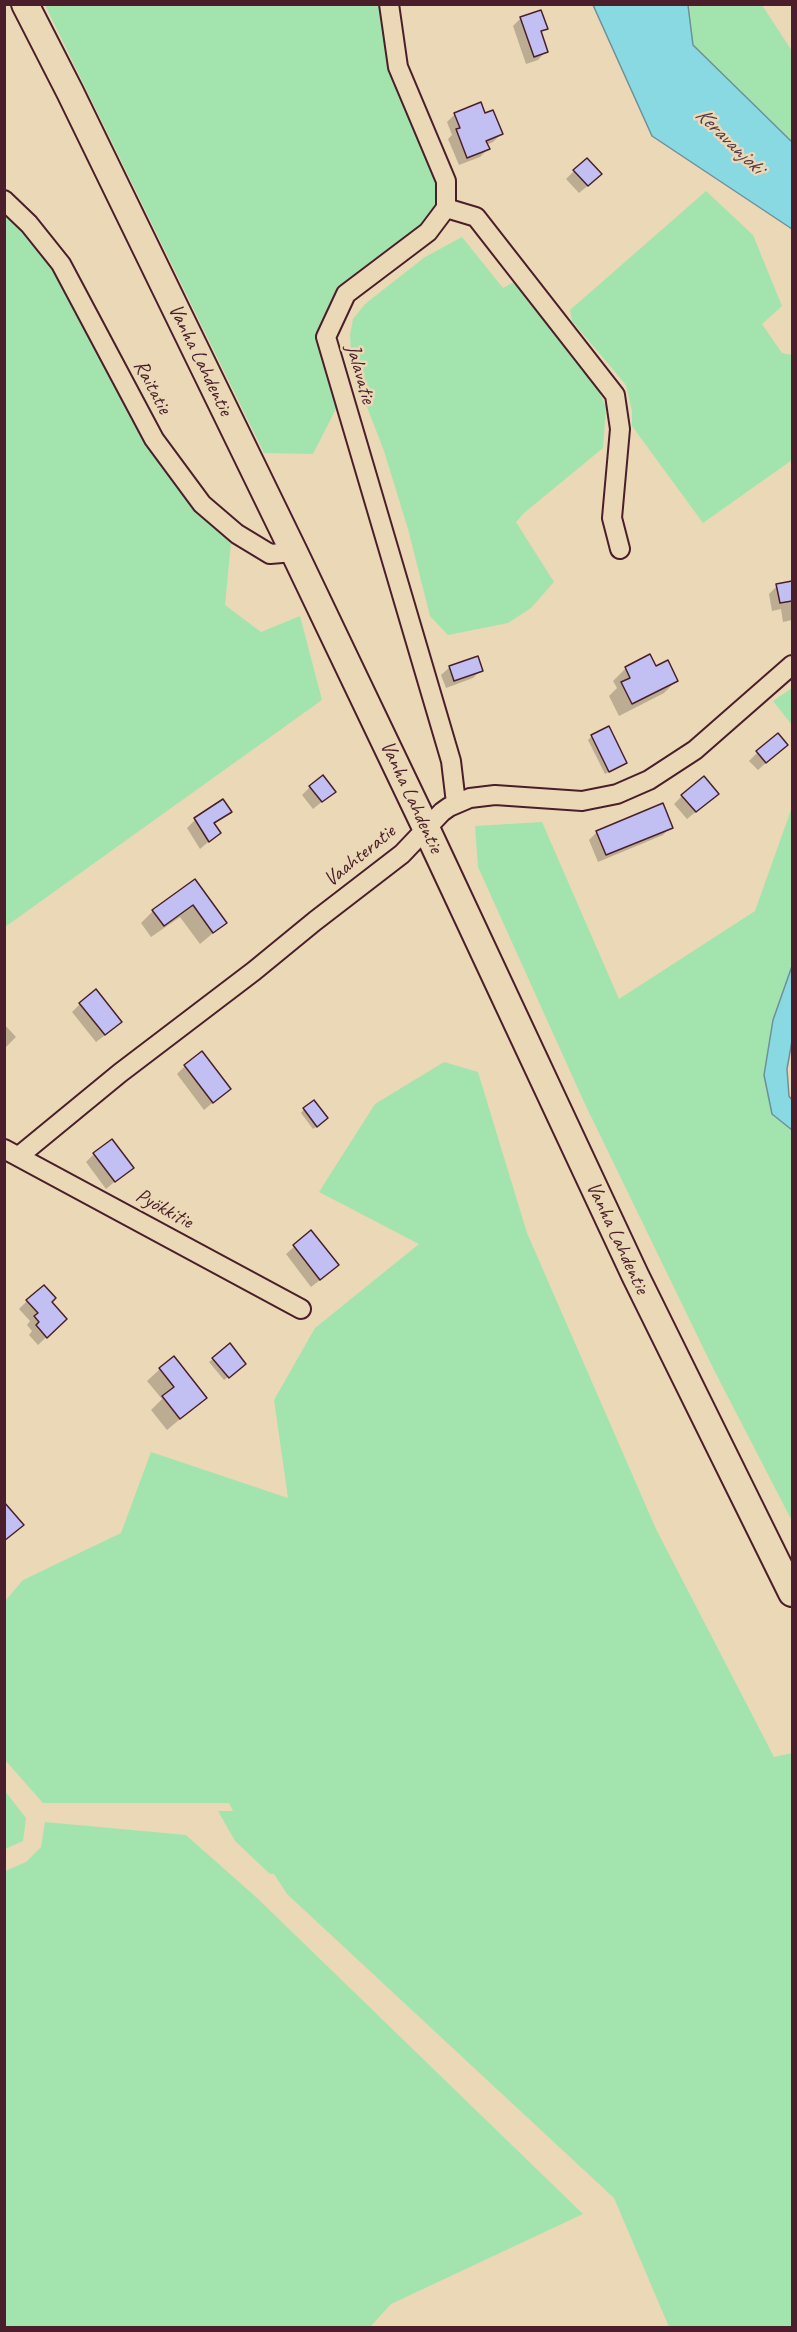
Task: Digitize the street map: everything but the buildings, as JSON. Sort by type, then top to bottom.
[{"type":"main road","name":"Vanha Lahdentie","points":[[25,4],[294,552],[426,828],[634,1275],[792,1593]]},
{"type":"street","points":[[389,4],[398,67],[446,182],[446,208],[476,217],[615,395],[620,429],[612,518],[620,549]]},
{"type":"street","name":"Raitatie","points":[[4,200],[29,224],[61,264],[154,439],[202,504],[237,534],[270,555],[294,552]]},
{"type":"street","name":"Jalavatie","points":[[446,208],[428,232],[346,294],[326,337],[451,761],[456,803]]},
{"type":"street","name":"Vaahteratie","points":[[12,1152],[254,971],[402,854],[442,812],[456,803],[470,798],[495,795],[582,801],[617,794],[649,780],[695,750],[792,665]]},
{"type":"street","name":"Pyökkitie","points":[[12,1152],[301,1309]]},
{"type":"green space","points":[[45,5],[380,5],[389,69],[438,186],[439,207],[421,228],[339,288],[317,335],[338,405],[313,454],[264,453]]},
{"type":"green space","points":[[688,5],[762,5],[792,51],[792,142],[693,45]]},
{"type":"green space","points":[[706,191],[753,235],[782,306],[762,324],[782,353],[792,355],[792,460],[703,523],[632,426],[632,411],[626,385],[572,321],[570,310]]},
{"type":"green space","points":[[4,209],[56,267],[198,512],[231,542],[225,605],[261,632],[300,616],[322,700],[5,927]]},
{"type":"green space","points":[[462,237],[503,288],[516,281],[598,390],[606,407],[603,448],[516,522],[554,582],[531,608],[508,623],[448,635],[430,616],[408,529],[384,451],[352,368],[350,335],[353,319],[365,304],[425,257]]},
{"type":"green space","points":[[792,688],[792,725],[773,701]]},
{"type":"green space","points":[[792,807],[792,966],[773,1020],[772,1114],[792,1130],[792,1521],[713,1368],[584,1102],[478,867],[475,826],[542,822],[619,999],[755,911]]},
{"type":"green space","points":[[444,1062],[478,1072],[527,1233],[656,1529],[774,1757],[792,1753],[792,2327],[669,2327],[614,2198],[287,1894],[274,1874],[270,1874],[235,1841],[218,1811],[233,1811],[229,1803],[43,1803],[5,1760],[5,1601],[23,1580],[121,1533],[151,1452],[288,1498],[274,1400],[315,1328],[419,1244],[319,1192],[375,1104]]},
{"type":"green space","points":[[5,1791],[26,1818],[23,1841],[5,1849]]},
{"type":"green space","points":[[45,1822],[186,1835],[256,1897],[583,2214],[391,2304],[370,2327],[5,2327],[5,1871],[26,1862],[41,1847]]},
{"type":"water","name":"Keravanjoki","points":[[593,5],[688,5],[693,45],[792,142],[792,229],[652,136]]},
{"type":"water","points":[[792,966],[792,1041],[787,1069],[789,1096],[792,1100],[792,1130],[772,1114],[764,1075],[773,1020]]}]
